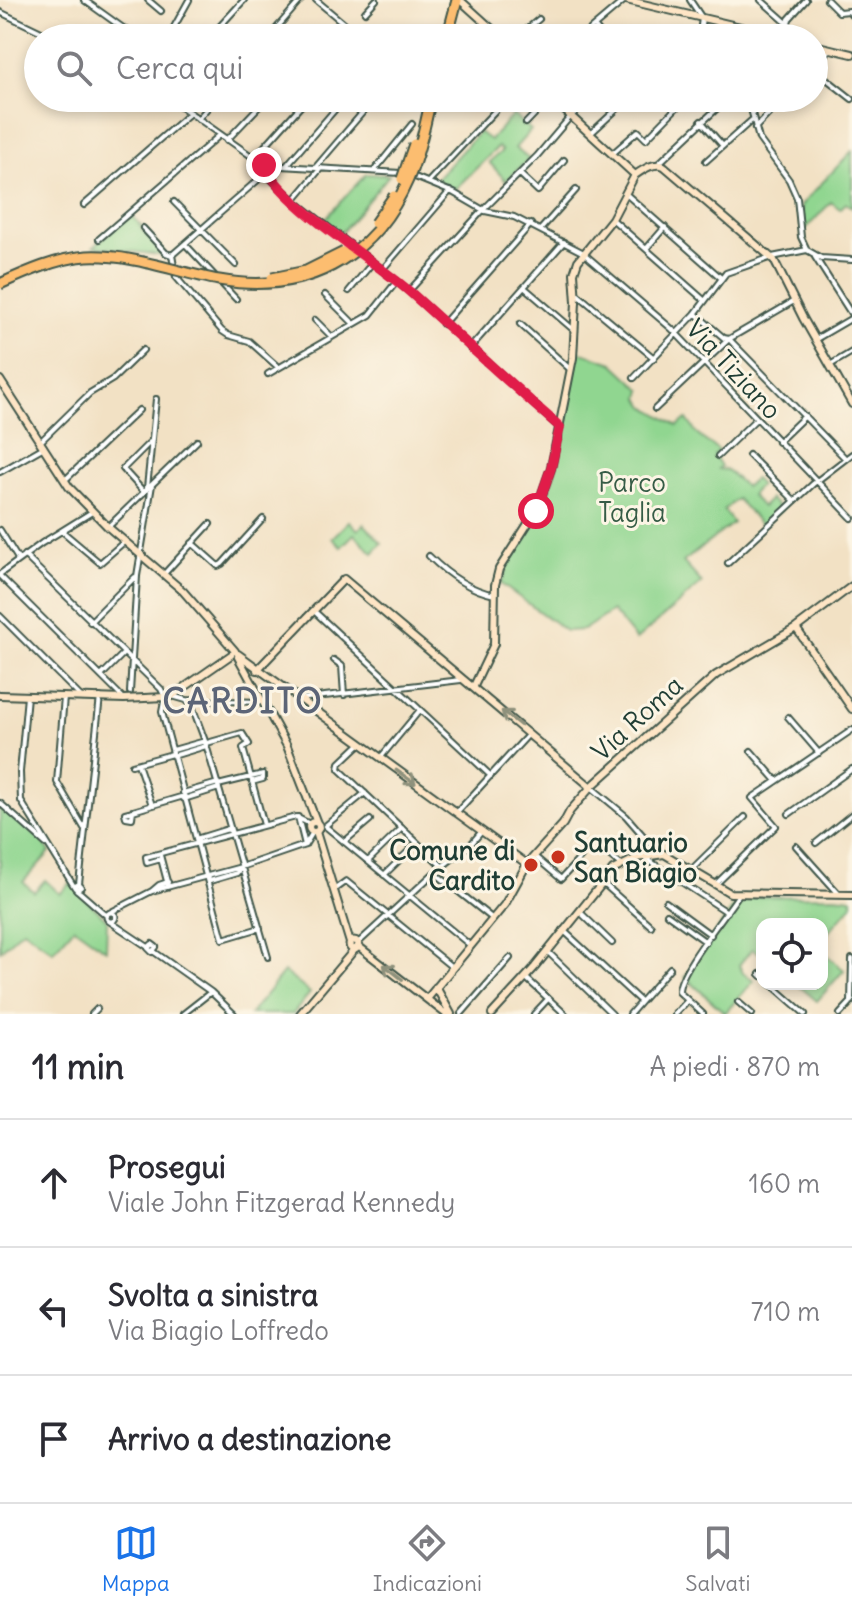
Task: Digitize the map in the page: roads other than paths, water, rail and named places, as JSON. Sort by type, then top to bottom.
[{"type":"highway","points":[[448,24],[456,0]]},
{"type":"highway","points":[[0,277],[53,258],[91,252],[248,278],[272,278],[314,268],[350,248],[367,233],[389,203],[406,169],[424,112]]},
{"type":"highway","points":[[0,284],[58,262],[85,256],[122,257],[220,280],[259,284],[292,281],[317,274],[366,242],[391,212],[413,167],[426,112]]},
{"type":"street","points":[[84,0],[117,24]]},
{"type":"street","points":[[148,0],[161,11]]},
{"type":"street","points":[[176,24],[189,0]]},
{"type":"street","points":[[280,24],[301,0]]},
{"type":"street","points":[[316,0],[344,24]]},
{"type":"street","points":[[365,12],[376,0]]},
{"type":"street","points":[[456,0],[485,24]]},
{"type":"street","points":[[596,24],[626,0],[727,24]]},
{"type":"street","points":[[690,0],[702,18],[701,24]]},
{"type":"street","points":[[761,0],[787,23],[806,0]]},
{"type":"street","points":[[827,0],[839,12],[851,14]]},
{"type":"street","points":[[221,24],[240,2]]},
{"type":"street","points":[[0,14],[24,24]]},
{"type":"street","points":[[533,24],[539,19]]},
{"type":"street","points":[[828,51],[830,49],[852,54]]},
{"type":"street","points":[[828,79],[852,99]]},
{"type":"street","points":[[198,119],[204,112]]},
{"type":"street","points":[[227,140],[254,112]]},
{"type":"street","points":[[254,158],[295,112]]},
{"type":"street","points":[[285,167],[333,112]]},
{"type":"street","points":[[294,200],[364,112]]},
{"type":"street","points":[[429,181],[494,112]]},
{"type":"street","points":[[526,123],[537,112]]},
{"type":"street","points":[[566,112],[635,175]]},
{"type":"street","points":[[409,291],[576,112]]},
{"type":"street","points":[[590,134],[614,112]]},
{"type":"street","points":[[612,154],[638,131],[646,139],[672,112]]},
{"type":"street","points":[[474,686],[494,644],[499,569],[543,496],[571,370],[576,332],[574,273],[582,252],[612,219],[635,175],[661,165],[665,157],[712,112]]},
{"type":"street","points":[[751,112],[755,129],[770,157],[789,180],[797,198],[801,237],[807,250],[815,257],[852,317],[815,339]]},
{"type":"street","points":[[755,129],[771,112]]},
{"type":"street","points":[[84,205],[190,113],[264,165],[294,200],[409,291],[560,427]]},
{"type":"street","points":[[706,161],[752,120]]},
{"type":"street","points":[[701,121],[723,146]]},
{"type":"street","points":[[374,171],[412,124]]},
{"type":"street","points":[[99,239],[220,135]]},
{"type":"street","points":[[520,174],[538,191],[564,160]]},
{"type":"street","name":"Via Tiziano","points":[[264,165],[399,172],[429,181],[483,210],[531,224],[582,252],[677,334],[852,518]]},
{"type":"street","points":[[661,165],[772,257],[852,404]]},
{"type":"street","points":[[172,255],[267,172]]},
{"type":"street","points":[[541,229],[576,190]]},
{"type":"street","points":[[382,270],[450,191]]},
{"type":"street","points":[[626,194],[720,277]]},
{"type":"street","points":[[174,202],[236,265]]},
{"type":"street","points":[[612,219],[705,301]]},
{"type":"street","points":[[443,324],[531,224]]},
{"type":"street","points":[[646,249],[665,227]]},
{"type":"street","points":[[143,228],[166,253],[172,255]]},
{"type":"street","points":[[470,348],[564,242]]},
{"type":"street","points":[[185,244],[236,299]]},
{"type":"street","points":[[634,378],[695,314],[720,277],[772,257],[807,250]]},
{"type":"street","points":[[172,255],[176,277],[222,331],[249,341],[278,367]]},
{"type":"street","points":[[815,257],[852,260]]},
{"type":"street","points":[[349,291],[373,262]]},
{"type":"street","points":[[268,374],[370,315],[397,281]]},
{"type":"street","points":[[525,288],[576,332]]},
{"type":"street","points":[[576,293],[654,358]]},
{"type":"street","points":[[325,295],[354,324]]},
{"type":"street","points":[[655,409],[729,339],[794,301]]},
{"type":"street","points":[[695,314],[729,339],[846,459]]},
{"type":"street","points":[[315,320],[332,337]]},
{"type":"street","points":[[520,324],[571,370]]},
{"type":"street","points":[[0,472],[42,444],[90,393],[113,379],[143,350]]},
{"type":"street","points":[[829,365],[852,352]]},
{"type":"street","points":[[0,380],[65,480],[92,512],[183,591],[251,677],[287,746],[353,945],[446,1011]]},
{"type":"street","points":[[146,491],[156,399]]},
{"type":"street","points":[[65,480],[139,410]]},
{"type":"street","points":[[778,442],[805,416]]},
{"type":"street","points":[[718,456],[756,419]]},
{"type":"street","points":[[146,491],[123,469],[152,440]]},
{"type":"street","points":[[108,527],[197,441]]},
{"type":"street","points":[[728,563],[852,454]]},
{"type":"street","points":[[749,455],[795,501]]},
{"type":"street","points":[[130,692],[137,576],[152,485]]},
{"type":"street","points":[[92,512],[18,559],[0,575],[124,699]]},
{"type":"street","points":[[192,543],[218,566],[263,519]]},
{"type":"street","points":[[164,574],[210,524]]},
{"type":"street","points":[[0,530],[18,559]]},
{"type":"street","points":[[62,531],[100,563],[125,541]]},
{"type":"street","points":[[24,555],[168,696]]},
{"type":"street","points":[[429,556],[465,585],[478,592],[495,595]]},
{"type":"street","points":[[90,622],[137,576]]},
{"type":"street","points":[[251,677],[344,579],[530,733],[626,816],[653,847],[664,854],[714,885],[741,894],[852,895]]},
{"type":"street","name":"Via Roma","points":[[427,999],[505,904],[527,864],[591,787],[716,675],[796,628],[852,586]]},
{"type":"street","points":[[314,611],[491,776]]},
{"type":"street","points":[[0,616],[82,698]]},
{"type":"street","points":[[796,628],[851,705]]},
{"type":"street","points":[[101,676],[123,654]]},
{"type":"street","points":[[234,656],[527,864]]},
{"type":"street","points":[[234,656],[168,696],[162,712],[223,939],[260,928]]},
{"type":"street","points":[[334,660],[342,666],[344,695]]},
{"type":"street","points":[[297,699],[465,679]]},
{"type":"street","points":[[0,695],[124,699],[168,696],[186,700],[264,702]]},
{"type":"street","points":[[27,696],[20,772],[21,799],[66,872],[84,895],[121,928],[148,947],[154,945],[153,951],[211,992],[234,1014]]},
{"type":"street","points":[[65,696],[57,782],[86,830]]},
{"type":"street","points":[[78,886],[100,697]]},
{"type":"street","points":[[186,700],[192,706],[206,743],[268,957]]},
{"type":"street","points":[[379,758],[420,710]]},
{"type":"street","points":[[788,717],[819,753]]},
{"type":"street","points":[[714,885],[776,826],[752,798],[852,730]]},
{"type":"street","points":[[132,765],[242,733],[249,746],[243,748],[264,825]]},
{"type":"street","points":[[457,812],[530,733]]},
{"type":"street","points":[[360,744],[338,766],[442,866]]},
{"type":"street","points":[[751,751],[777,781]]},
{"type":"street","points":[[138,764],[152,805]]},
{"type":"street","points":[[789,814],[852,769]]},
{"type":"street","points":[[133,811],[251,779]]},
{"type":"street","points":[[108,917],[168,885],[206,878],[305,845],[316,827],[365,793]]},
{"type":"street","points":[[0,803],[52,850]]},
{"type":"street","points":[[816,843],[852,814]]},
{"type":"street","points":[[298,817],[305,845]]},
{"type":"street","points":[[168,885],[160,856],[231,833],[298,817],[344,842],[471,946]]},
{"type":"street","points":[[691,870],[745,817]]},
{"type":"street","points":[[344,842],[370,820]]},
{"type":"street","points":[[368,861],[402,828]]},
{"type":"street","points":[[300,1014],[353,945],[389,917],[482,831]]},
{"type":"street","points":[[384,875],[417,842]]},
{"type":"street","points":[[796,846],[839,894]]},
{"type":"street","points":[[603,850],[621,865]]},
{"type":"street","points":[[492,1014],[526,978],[602,882],[621,865],[664,854]]},
{"type":"street","points":[[534,856],[561,879],[581,857]]},
{"type":"street","points":[[643,857],[727,912]]},
{"type":"street","points":[[434,873],[493,919]]},
{"type":"street","points":[[335,889],[346,881],[453,968]]},
{"type":"street","points":[[602,882],[651,926]]},
{"type":"street","points":[[703,1014],[679,992],[680,981],[741,894]]},
{"type":"street","points":[[666,902],[711,935]]},
{"type":"street","points":[[115,917],[122,907]]},
{"type":"street","points":[[578,911],[612,943]]},
{"type":"street","points":[[108,917],[113,913],[121,928]]},
{"type":"street","points":[[667,914],[706,942]]},
{"type":"street","points":[[563,930],[640,1001]]},
{"type":"street","points":[[547,951],[612,1014]]},
{"type":"street","points":[[461,1014],[510,958]]},
{"type":"street","points":[[843,1012],[852,1002],[852,959]]},
{"type":"street","points":[[630,1014],[670,968]]},
{"type":"street","points":[[526,978],[565,1014]]},
{"type":"street","points":[[436,987],[446,1011]]},
{"type":"street","points":[[778,990],[805,1014]]},
{"type":"street","points":[[183,1014],[211,992]]},
{"type":"street","points":[[534,1014],[548,999]]},
{"type":"street","points":[[675,1014],[688,1000]]},
{"type":"street","points":[[738,1002],[752,1014]]},
{"type":"street","points":[[92,1014],[97,1009]]},
{"type":"place","name":"Santuario San Biagio","points":[[558,857]]},
{"type":"place","name":"Comune di Cardito","points":[[531,865]]},
{"type":"district","name":"CARDITO","points":[[243,700]]},
{"type":"park label","name":"Parco Taglia","points":[[632,497]]}]
